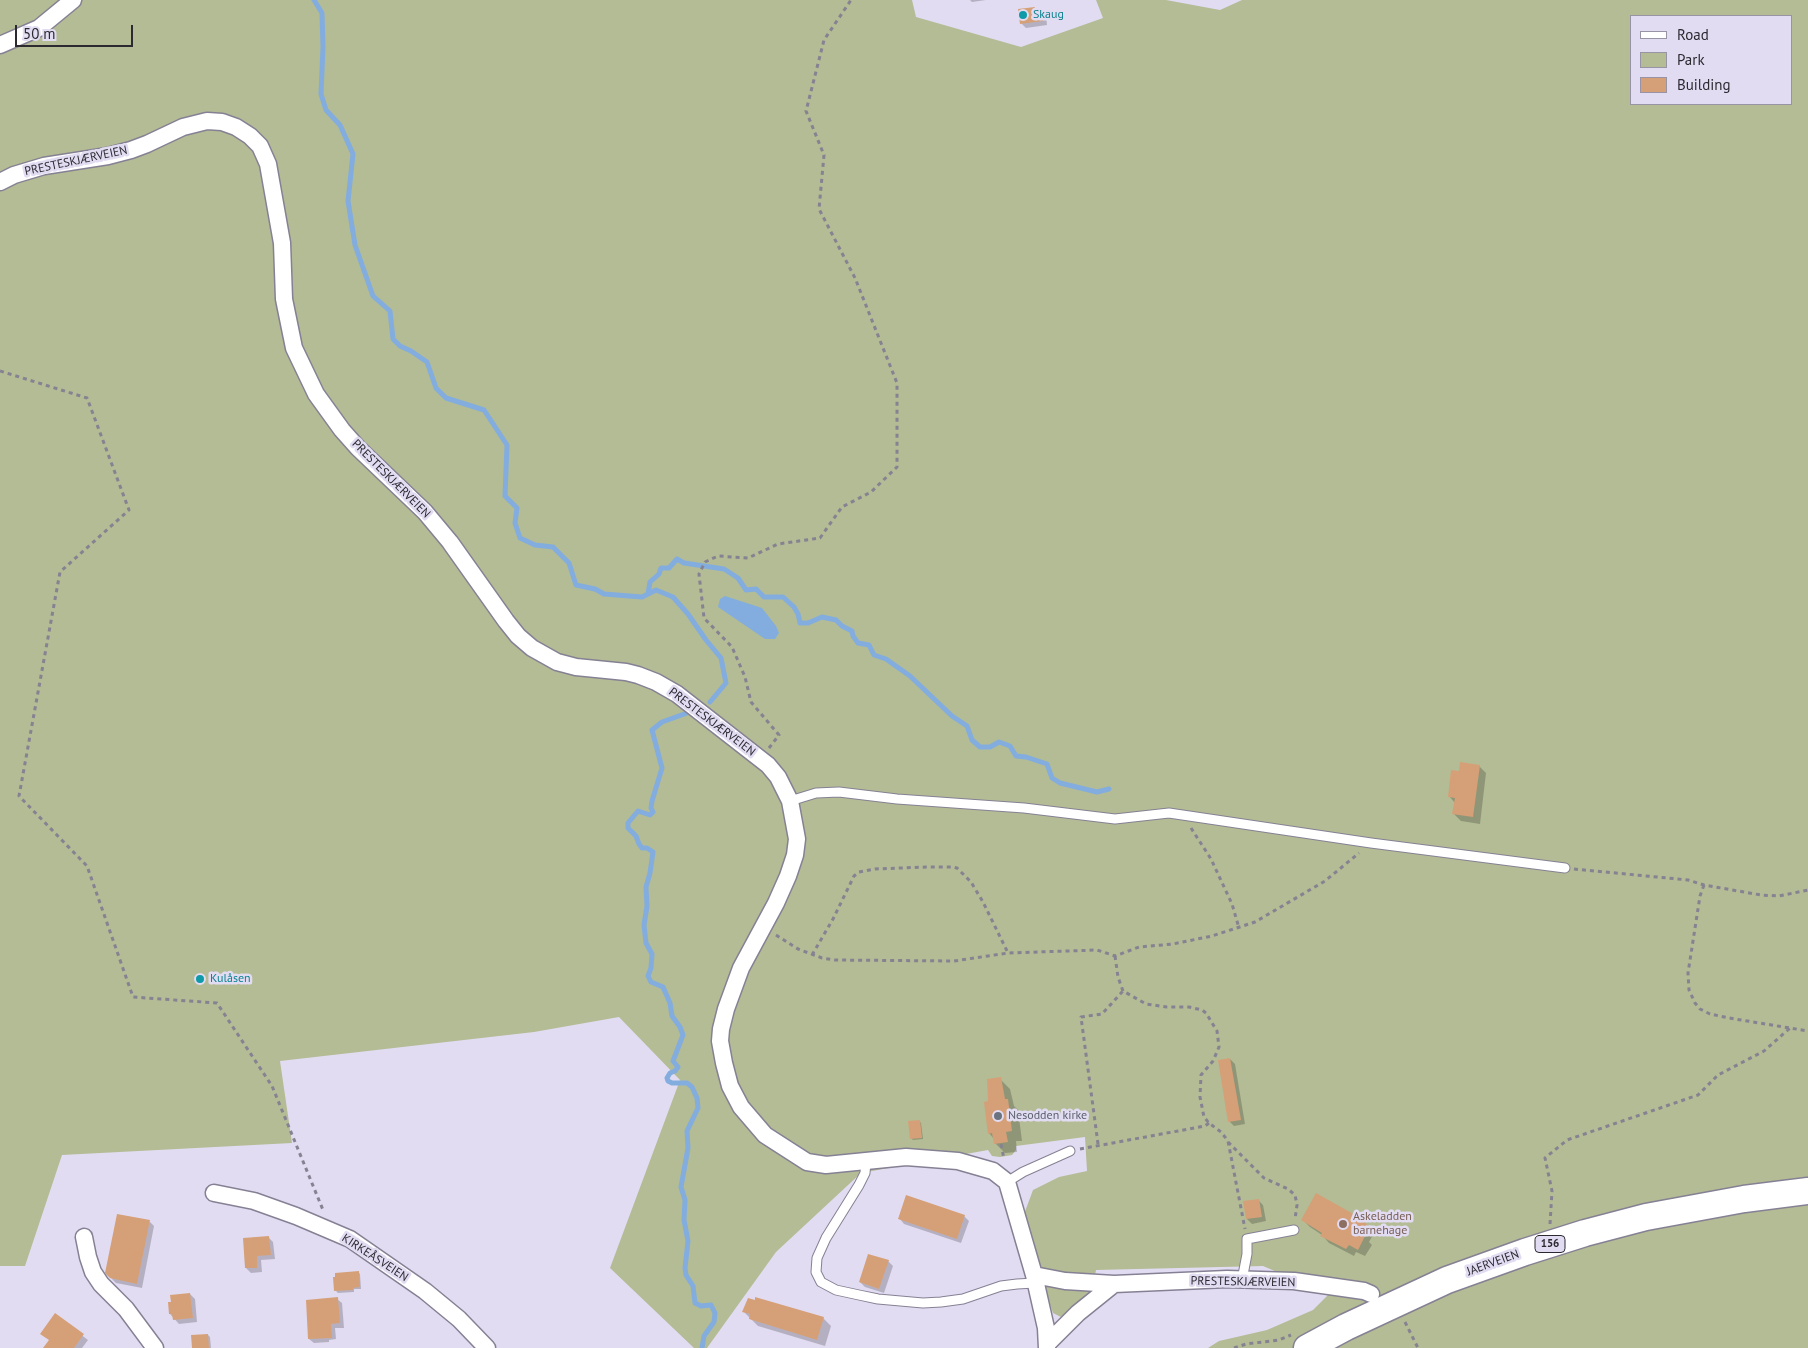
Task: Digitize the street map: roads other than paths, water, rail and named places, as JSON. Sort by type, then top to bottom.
[{"type":"main road","name":"JAERVEIEN","points":[[1307,1348],[1447,1280],[1585,1233],[1646,1217],[1695,1207],[1808,1191]]},
{"type":"street","points":[[0,45],[40,28],[73,0]]},
{"type":"street","name":"PRESTESKJÆRVEIEN","points":[[0,182],[37,168],[108,156],[131,150],[194,124],[207,121],[222,122],[236,127],[250,136],[260,146],[268,164],[282,243],[286,312],[294,348],[316,394],[342,430],[358,448],[431,518],[506,622],[532,648],[557,662],[576,667],[626,672],[656,682],[677,694],[761,758],[778,778],[790,801],[798,839],[795,855],[788,876],[741,968],[721,1029],[720,1040],[724,1063],[730,1086],[741,1107],[765,1135],[807,1162],[826,1164],[866,1162],[906,1157],[958,1161],[993,1171],[1007,1182]]},
{"type":"street","points":[[1007,1182],[1046,1328],[1047,1346]]},
{"type":"street","name":"KIRKEÅSVEIEN","points":[[214,1193],[254,1201],[350,1239],[425,1291],[459,1319],[487,1348]]},
{"type":"street","points":[[84,1238],[88,1256],[97,1278],[126,1309],[155,1348]]},
{"type":"street","name":"PRESTESKJÆRVEIEN","points":[[1034,1279],[1114,1284],[1242,1280],[1294,1281],[1364,1291],[1371,1294]]},
{"type":"street","points":[[1047,1346],[1078,1313],[1114,1284]]},
{"type":"lane","points":[[790,801],[816,793],[839,792],[897,799],[1024,808],[1115,819],[1169,813],[1372,843],[1565,868]]},
{"type":"lane","points":[[1007,1182],[1023,1172],[1070,1151]]},
{"type":"lane","points":[[866,1162],[865,1173],[859,1185],[826,1238],[817,1258],[816,1272],[822,1282],[836,1290],[852,1294],[878,1299],[923,1303],[963,1299],[1001,1286],[1034,1279]]},
{"type":"lane","points":[[1242,1280],[1247,1254],[1247,1239],[1294,1230]]},
{"type":"water","points":[[725,596],[762,608],[779,633],[775,639],[765,639],[718,607],[720,599]]},
{"type":"waterway","points":[[314,0],[322,13],[321,94],[326,110],[340,125],[353,154],[348,201],[355,245],[373,296],[390,311],[393,339],[400,346],[427,362],[436,388],[446,398],[484,410],[507,445],[505,496],[517,508],[515,523],[520,538],[535,545],[553,547],[569,563],[576,585],[595,589],[604,594],[642,597],[656,590],[673,597],[688,614],[721,658],[726,683],[710,702]]},
{"type":"waterway","points":[[648,594],[650,582],[659,574],[661,568],[669,568],[677,559],[684,563],[724,569],[738,578],[746,590],[756,589],[764,597],[783,597],[794,607],[800,623],[808,623],[822,617],[836,620],[842,626],[852,631],[858,643],[869,645],[874,655],[886,659],[910,676],[952,716],[967,726],[972,740],[980,747],[990,747],[999,742],[1010,746],[1016,756],[1026,757],[1047,764],[1052,778],[1060,783],[1097,792],[1109,789]]},
{"type":"waterway","points":[[687,713],[662,722],[652,730],[662,768],[652,801],[651,808],[653,812],[650,815],[638,811],[628,823],[628,828],[636,836],[642,848],[647,848],[653,852],[646,887],[647,906],[644,925],[646,943],[652,954],[651,968],[648,976],[651,982],[663,987],[670,1003],[672,1016],[683,1035],[673,1061],[678,1067],[667,1078],[672,1083],[687,1083],[692,1087],[697,1098],[698,1108],[687,1131],[688,1148],[681,1187],[685,1200],[684,1220],[688,1241],[686,1275],[693,1286],[695,1303],[701,1306],[711,1305],[715,1313],[714,1322],[704,1336],[702,1348]]},
{"type":"place","name":"Skaug","points":[[1023,15]]},
{"type":"place","name":"Kulåsen","points":[[200,979]]},
{"type":"place","name":"Nesodden kirke","points":[[998,1116]]},
{"type":"place","name":"Askeladden barnehage","points":[[1343,1224]]}]
